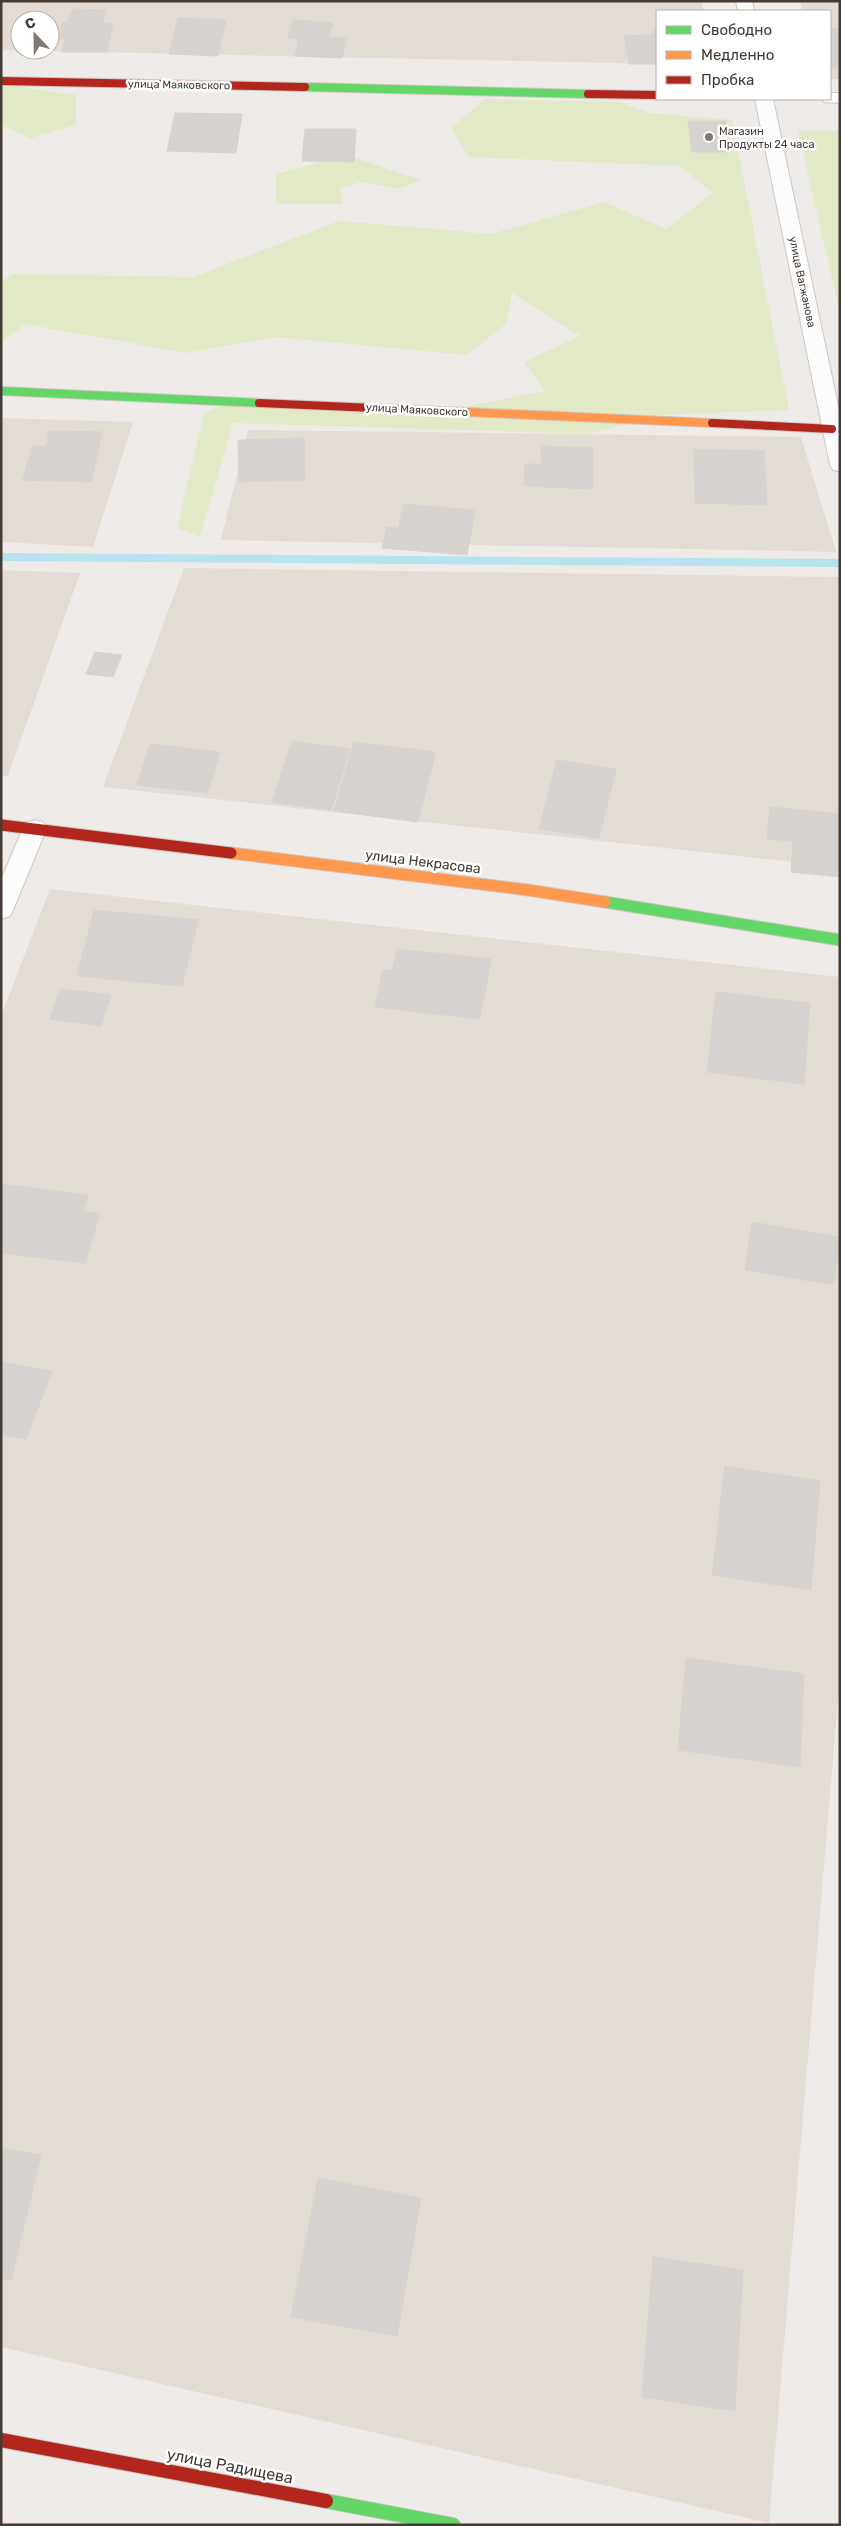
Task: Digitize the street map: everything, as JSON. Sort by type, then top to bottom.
[{"type":"street","name":"улица Маяковского","points":[[1,82],[656,95]]},
{"type":"street","name":"улица Вагжанова","points":[[764,100],[840,465]]},
{"type":"street","name":"улица Маяковского","points":[[1,391],[832,429]]},
{"type":"street","name":"улица Некрасова","points":[[1,825],[528,890],[840,940]]},
{"type":"street","points":[[1,910],[35,828]]},
{"type":"street","name":"улица Радищева","points":[[1,2440],[453,2525]]},
{"type":"shaded area","points":[[1,1],[702,1],[703,10],[656,10],[656,64],[60,51],[60,10],[10,10],[10,50],[1,50]]},
{"type":"shaded area","points":[[800,1],[840,1],[840,79],[831,79],[831,10],[802,10]]},
{"type":"shaded area","points":[[1,418],[133,422],[93,547],[1,542]]},
{"type":"shaded area","points":[[248,430],[801,437],[836,552],[221,540]]},
{"type":"shaded area","points":[[184,568],[840,577],[840,867],[103,787]]},
{"type":"shaded area","points":[[1,570],[80,573],[8,776],[1,775]]},
{"type":"shaded area","points":[[50,889],[840,977],[840,1674],[769,2523],[1,2347],[1,1016]]},
{"type":"green space","points":[[7,85],[76,95],[76,125],[31,138],[1,125],[1,86]]},
{"type":"green space","points":[[486,99],[621,102],[648,113],[732,120],[789,410],[658,415],[590,434],[233,423],[200,537],[177,528],[204,413],[231,401],[422,415],[545,391],[524,362],[580,336],[512,293],[506,324],[467,355],[275,337],[186,353],[25,324],[1,342],[1,282],[13,274],[193,277],[339,221],[491,234],[604,202],[666,229],[713,193],[680,166],[469,157],[451,127]]},
{"type":"green space","points":[[798,131],[840,131],[840,313]]},
{"type":"green space","points":[[347,155],[421,180],[399,189],[361,182],[340,188],[343,204],[276,204],[276,174]]},
{"type":"building","points":[[72,9],[106,10],[103,23],[113,23],[107,52],[62,52],[65,39],[60,39],[60,31],[62,23],[68,23]]},
{"type":"building","points":[[178,18],[226,20],[218,56],[169,54]]},
{"type":"building","points":[[293,20],[333,23],[329,37],[347,38],[342,58],[295,56],[299,39],[288,38]]},
{"type":"building","points":[[831,28],[840,29],[840,68],[831,68]]},
{"type":"building","points":[[653,30],[656,30],[656,64],[629,64],[624,36],[654,35]]},
{"type":"building","points":[[175,113],[242,114],[236,153],[167,151]]},
{"type":"building","name":"Магазин Продукты 24 часа","points":[[688,121],[726,121],[729,152],[692,152]]},
{"type":"building","points":[[305,129],[356,129],[354,162],[302,161]]},
{"type":"building","points":[[49,431],[102,432],[91,482],[23,480],[32,446],[46,447]]},
{"type":"building","points":[[304,438],[305,480],[239,482],[238,440]]},
{"type":"building","points":[[541,446],[593,448],[593,489],[524,486],[525,464],[541,464]]},
{"type":"building","points":[[694,449],[764,451],[767,505],[695,503]]},
{"type":"building","points":[[404,504],[475,510],[467,555],[382,548],[387,527],[398,528]]},
{"type":"building","points":[[95,652],[122,655],[113,677],[86,674]]},
{"type":"building","points":[[292,741],[350,749],[331,810],[272,802]]},
{"type":"building","points":[[354,742],[436,752],[418,822],[334,811]]},
{"type":"building","points":[[150,744],[220,752],[208,793],[137,785]]},
{"type":"building","points":[[557,760],[616,769],[599,838],[539,829]]},
{"type":"building","points":[[770,807],[840,814],[840,877],[791,872],[793,841],[767,839]]},
{"type":"building","points":[[94,910],[198,920],[182,986],[77,976]]},
{"type":"building","points":[[397,949],[491,959],[480,1019],[375,1007],[383,970],[392,971]]},
{"type":"building","points":[[60,989],[111,995],[101,1026],[50,1019]]},
{"type":"building","points":[[716,992],[810,1003],[804,1084],[707,1072]]},
{"type":"building","points":[[1,1184],[88,1195],[83,1211],[100,1213],[85,1263],[1,1253]]},
{"type":"building","points":[[752,1222],[840,1237],[834,1285],[745,1270]]},
{"type":"building","points":[[1,1362],[52,1371],[26,1439],[1,1434]]},
{"type":"building","points":[[725,1466],[820,1481],[811,1590],[712,1575]]},
{"type":"building","points":[[686,1658],[804,1674],[800,1767],[678,1750]]},
{"type":"building","points":[[1,2148],[41,2155],[11,2280],[1,2278]]},
{"type":"building","points":[[318,2178],[421,2198],[397,2336],[291,2317]]},
{"type":"building","points":[[653,2257],[743,2270],[735,2411],[642,2397]]},
{"type":"waterway","points":[[1,557],[840,563]]},
{"type":"traffic: fast","points":[[305,87],[588,94]]},
{"type":"traffic: fast","points":[[1,391],[259,403]]},
{"type":"traffic: fast","points":[[605,902],[840,940]]},
{"type":"traffic: fast","points":[[326,2501],[453,2525]]},
{"type":"traffic: slow","points":[[466,412],[712,423]]},
{"type":"traffic: slow","points":[[231,853],[528,890],[605,902]]},
{"type":"traffic: jam","points":[[1,81],[305,87]]},
{"type":"traffic: jam","points":[[588,94],[656,95]]},
{"type":"traffic: jam","points":[[259,403],[466,412]]},
{"type":"traffic: jam","points":[[712,423],[832,429]]},
{"type":"traffic: jam","points":[[1,825],[231,853]]},
{"type":"traffic: jam","points":[[1,2440],[326,2501]]},
{"type":"place","name":"Магазин Продукты 24 часа","points":[[709,137]]}]
